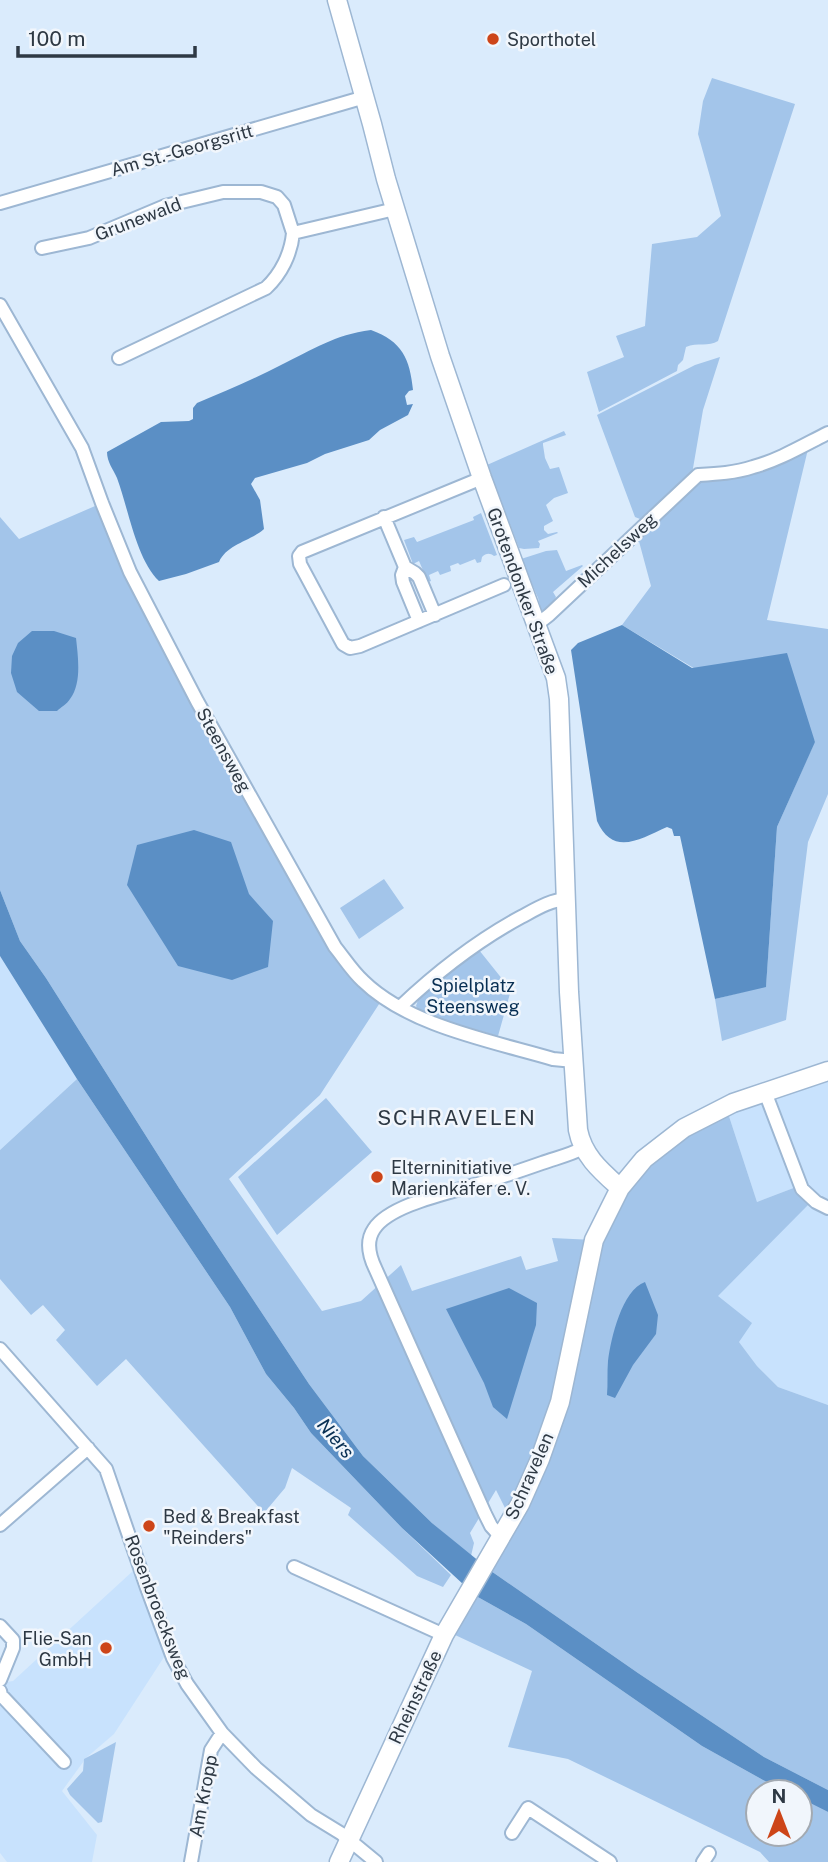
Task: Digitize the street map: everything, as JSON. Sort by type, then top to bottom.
[{"type":"main road","name":"Grotendonker Straße","points":[[337,0],[395,209],[440,356],[556,678],[578,1130],[583,1148],[595,1166],[620,1188]]},
{"type":"main road","name":"Schravelen","points":[[501,1536],[520,1504],[551,1429],[565,1378],[594,1240],[620,1188],[644,1159],[684,1128],[733,1103],[828,1071]]},
{"type":"main road","name":"Rheinstraße","points":[[339,1862],[444,1635],[501,1536]]},
{"type":"street","name":"Am St.-Georgsritt","points":[[0,203],[365,97]]},
{"type":"street","name":"Grunewald","points":[[42,248],[89,238],[165,206],[223,192],[261,192],[276,197],[284,205],[293,233]]},
{"type":"street","points":[[119,358],[266,288],[275,280],[292,248],[293,233],[395,209]]},
{"type":"street","name":"Steensweg","points":[[0,305],[82,448],[130,572],[185,678],[335,947],[362,981],[383,998],[426,1022],[553,1059],[574,1061]]},
{"type":"street","name":"Michelsweg","points":[[536,625],[698,475],[754,467],[828,433]]},
{"type":"street","points":[[482,478],[302,551],[299,556],[300,564],[334,629],[349,648],[360,646],[504,585]]},
{"type":"street","points":[[384,517],[405,568],[419,576],[435,615]]},
{"type":"street","points":[[405,568],[402,582],[419,621]]},
{"type":"street","points":[[400,1007],[462,953],[542,905],[566,899]]},
{"type":"street","points":[[765,1092],[802,1189],[816,1202],[828,1208]]},
{"type":"street","name":"Schravelen","points":[[501,1536],[491,1526],[485,1514],[376,1270],[369,1248],[370,1239],[373,1230],[397,1210],[583,1148]]},
{"type":"street","name":"Rosenbroecksweg","points":[[0,1349],[106,1469],[173,1658],[187,1684],[222,1733],[256,1768],[311,1815],[349,1839],[376,1862]]},
{"type":"street","points":[[0,1525],[88,1448]]},
{"type":"street","points":[[294,1567],[444,1635]]},
{"type":"street","points":[[0,1626],[13,1640],[13,1648],[0,1680]]},
{"type":"street","points":[[0,1691],[65,1762]]},
{"type":"street","name":"Am Kropp","points":[[191,1862],[211,1750],[222,1733]]},
{"type":"street","points":[[512,1833],[528,1808],[610,1862]]},
{"type":"shaded area","points":[[0,956],[77,1079],[0,1150]]},
{"type":"shaded area","points":[[828,1071],[828,1405],[778,1387],[757,1366],[739,1342],[717,1296],[815,1198],[804,1184],[757,1202],[726,1107]]},
{"type":"shaded area","points":[[134,1570],[166,1654],[114,1734],[86,1758],[62,1791],[97,1835],[92,1862],[7,1862],[0,1853],[0,1683],[13,1681]]},
{"type":"green space","points":[[712,78],[795,104],[718,341],[686,347],[677,371],[599,412],[587,372],[624,357],[616,336],[645,326],[652,244],[697,237],[721,216],[698,134],[703,101]]},
{"type":"green space","points":[[720,357],[703,410],[692,474],[723,480],[809,445],[767,620],[828,629],[828,794],[808,842],[786,1020],[722,1041],[715,999],[766,986],[777,827],[815,741],[622,625],[651,586],[637,534],[644,526],[640,519],[635,517],[597,415],[695,365]]},
{"type":"green space","points":[[564,431],[566,435],[543,443],[550,469],[559,467],[568,493],[554,498],[546,505],[553,521],[544,526],[544,530],[548,534],[558,533],[538,541],[539,548],[519,548],[487,465]]},
{"type":"green space","points":[[102,503],[130,572],[335,947],[383,998],[320,1095],[229,1179],[322,1311],[361,1301],[401,1265],[412,1291],[521,1256],[526,1270],[558,1261],[552,1238],[594,1240],[601,1247],[621,1203],[635,1184],[671,1148],[726,1107],[757,1202],[804,1184],[815,1198],[718,1296],[752,1323],[739,1342],[757,1366],[778,1387],[828,1405],[828,1790],[814,1783],[814,1778],[805,1778],[764,1757],[491,1571],[507,1512],[496,1490],[470,1533],[474,1543],[471,1556],[432,1523],[363,1456],[309,1384],[179,1188],[20,941],[0,890],[0,517],[19,539]]},
{"type":"green space","points":[[481,513],[497,555],[486,554],[481,562],[477,563],[475,559],[450,566],[451,571],[440,575],[438,571],[429,575],[431,581],[428,582],[419,561],[413,564],[404,540],[414,537],[417,542],[474,520],[473,517]]},
{"type":"green space","points":[[557,550],[566,571],[583,566],[553,592],[556,597],[553,603],[546,610],[541,610],[521,559]]},
{"type":"green space","points":[[384,879],[404,908],[359,939],[340,908]]},
{"type":"green space","name":"Spielplatz Steensweg","points":[[479,950],[511,990],[498,1036],[428,1016],[416,1006],[419,997]]},
{"type":"green space","points":[[77,1079],[230,1307],[266,1374],[311,1433],[451,1575],[443,1587],[417,1576],[348,1515],[351,1508],[292,1468],[285,1488],[264,1513],[126,1359],[97,1386],[56,1340],[65,1330],[43,1305],[31,1315],[0,1279],[0,1150]]},
{"type":"green space","points":[[326,1098],[372,1152],[277,1235],[238,1177]]},
{"type":"green space","points":[[476,1596],[526,1624],[702,1746],[759,1778],[744,1778],[744,1844],[568,1759],[508,1747],[532,1671],[453,1634]]},
{"type":"green space","points":[[116,1742],[102,1822],[98,1823],[67,1789],[83,1771],[84,1759]]},
{"type":"green space","points":[[814,1805],[828,1812],[828,1862],[769,1862],[752,1848],[814,1848]]},
{"type":"water","points":[[371,330],[390,340],[407,360],[413,390],[405,396],[407,405],[413,404],[408,415],[380,430],[369,440],[325,454],[307,463],[255,478],[251,484],[260,500],[264,529],[233,547],[219,562],[159,581],[144,560],[107,452],[161,422],[193,419],[193,408],[197,403],[324,343]]},
{"type":"water","points":[[622,625],[692,668],[787,653],[815,742],[777,827],[766,987],[715,999],[680,836],[674,836],[672,829],[667,827],[637,840],[619,842],[603,832],[597,821],[571,650],[578,643]]},
{"type":"water","points":[[32,631],[54,631],[76,638],[78,670],[74,693],[57,711],[39,711],[17,692],[11,673],[12,656],[18,643]]},
{"type":"water","points":[[194,830],[231,842],[249,894],[273,921],[268,967],[232,980],[178,966],[127,885],[137,845]]},
{"type":"water","name":"Niers","points":[[0,890],[20,941],[309,1384],[363,1456],[432,1523],[491,1571],[764,1757],[805,1778],[759,1778],[702,1746],[526,1624],[476,1596],[402,1528],[311,1433],[266,1374],[230,1307],[77,1079],[0,956]]},
{"type":"water","points":[[645,1282],[658,1315],[656,1334],[633,1365],[615,1398],[607,1395],[612,1340],[624,1304],[630,1294]]},
{"type":"water","points":[[509,1288],[537,1303],[536,1325],[507,1419],[493,1407],[484,1383],[446,1309]]},
{"type":"water","points":[[814,1783],[828,1790],[828,1812],[814,1805]]},
{"type":"place","name":"Sporthotel","points":[[493,39]]},
{"type":"place","name":"Elterninitiative Marienkäfer e. V.","points":[[377,1177]]},
{"type":"place","name":"Bed & Breakfast \"Reinders\"","points":[[149,1526]]},
{"type":"place","name":"Flie-San GmbH","points":[[106,1648]]},
{"type":"district","name":"SCHRAVELEN","points":[[457,1117]]}]
